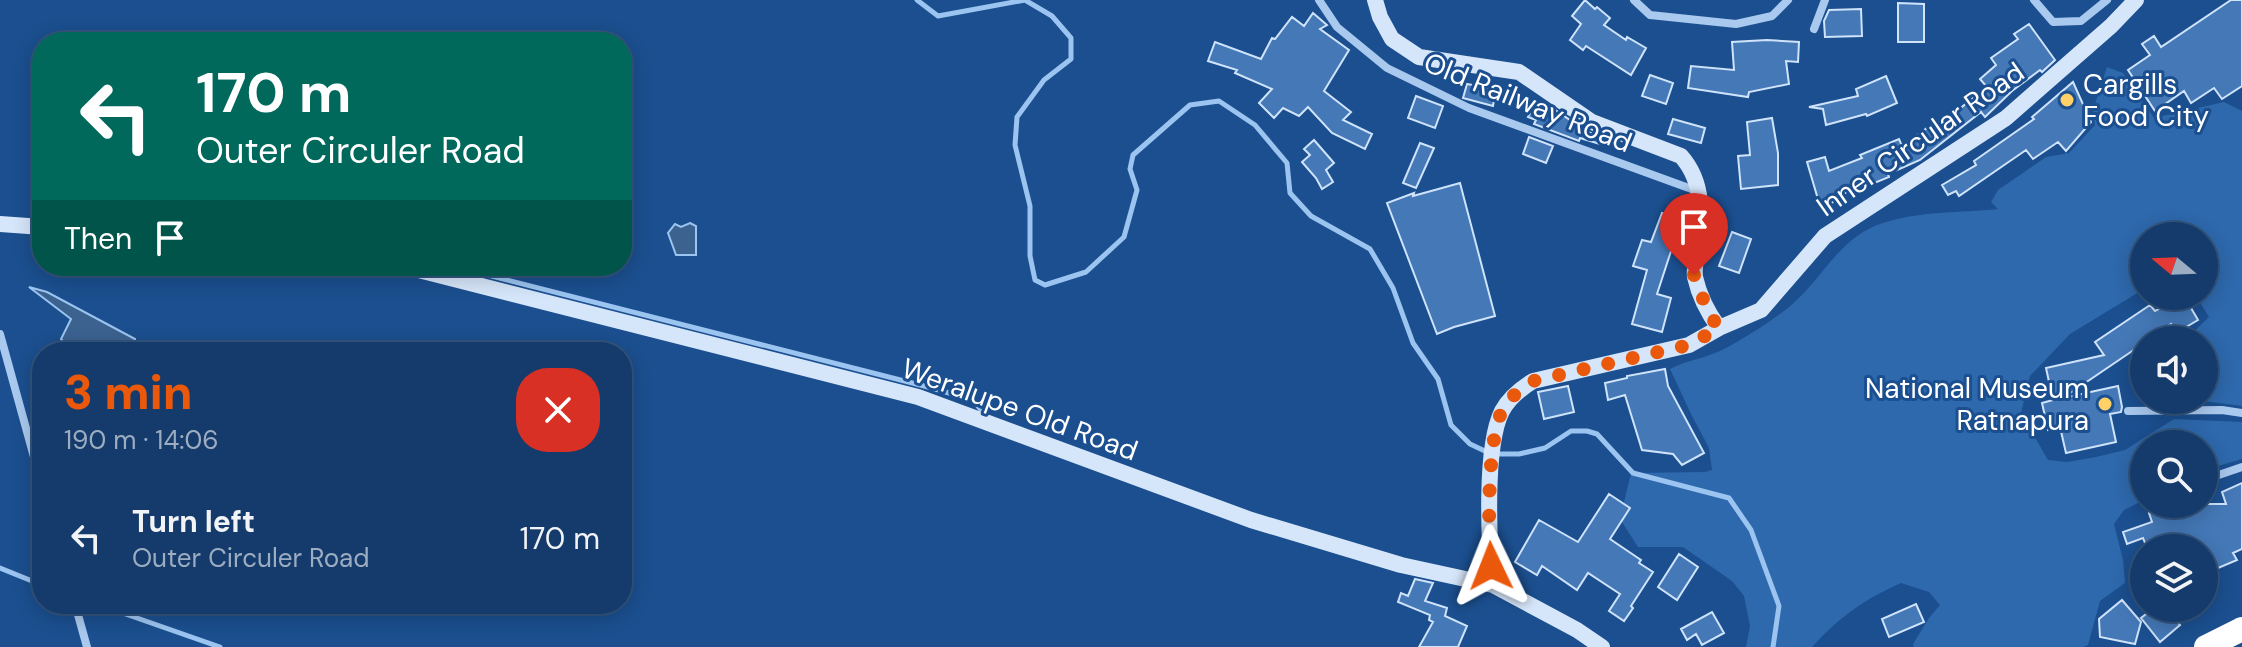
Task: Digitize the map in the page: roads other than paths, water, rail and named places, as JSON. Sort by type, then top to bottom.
[{"type":"highway","points":[[2206,647],[2242,629]]},
{"type":"street","name":"Old Railway Road","points":[[1319,0],[1337,27],[1387,68],[1469,108],[1699,192]]},
{"type":"street","points":[[1375,0],[1392,39],[1419,57],[1519,72],[1592,122],[1681,156],[1692,168],[1702,217],[1694,275],[1708,312],[1719,328]]},
{"type":"street","points":[[1634,0],[1650,15],[1736,24],[1772,16],[1788,0]]},
{"type":"street","points":[[1814,29],[1825,0]]},
{"type":"street","points":[[2034,0],[2053,22],[2081,21],[2107,0]]},
{"type":"street","name":"Inner Circular Road","points":[[1493,585],[1489,546],[1492,455],[1502,412],[1517,391],[1533,381],[1689,345],[1761,310],[1825,236],[2006,118],[2111,26],[2136,0]]},
{"type":"street","points":[[0,224],[32,226]]},
{"type":"street","name":"Weralupe Old Road","points":[[442,276],[918,397],[1251,520],[1401,565],[1493,585],[1577,630],[1602,647]]},
{"type":"street","points":[[0,334],[32,450]]},
{"type":"street","points":[[2128,411],[2222,410],[2242,413]]},
{"type":"street","points":[[2218,475],[2242,467]]},
{"type":"street","points":[[78,614],[87,647]]},
{"type":"waterway","points":[[917,0],[938,16],[1025,0],[1052,16],[1071,38],[1071,59],[1044,80],[1017,117],[1015,145],[1030,206],[1030,256],[1035,280],[1045,285],[1086,272],[1124,237],[1137,190],[1130,169],[1133,155],[1190,105],[1219,101],[1255,125],[1287,163],[1290,193],[1311,216],[1370,249],[1393,288],[1413,343],[1438,379],[1451,425],[1470,444],[1487,452]]},
{"type":"waterway","points":[[491,276],[932,388],[973,400],[985,415]]},
{"type":"waterway","points":[[1497,454],[1519,454],[1545,448],[1571,431],[1587,431],[1597,434],[1633,473],[1729,498],[1751,530],[1779,606],[1773,647]]},
{"type":"waterway","points":[[0,568],[32,581]]},
{"type":"waterway","points":[[126,614],[220,647]]},
{"type":"place","name":"Cargills Food City","points":[[2067,100]]},
{"type":"place","name":"National Museum Ratnapura","points":[[2105,404]]}]
